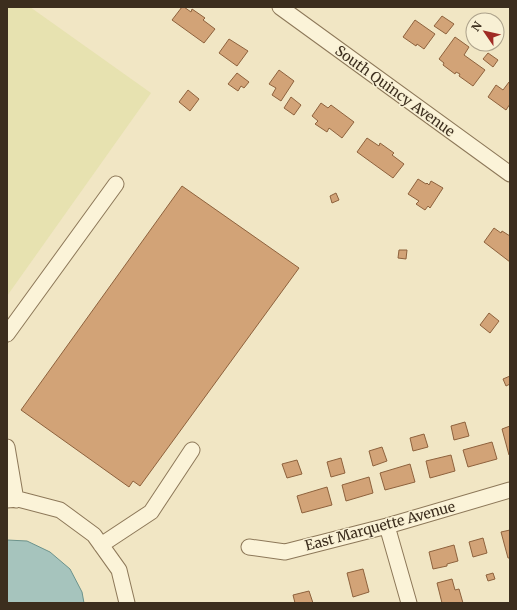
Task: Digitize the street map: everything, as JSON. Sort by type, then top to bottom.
[{"type":"street","name":"South Quincy Avenue","points":[[280,7],[510,174]]},
{"type":"street","points":[[7,334],[116,184]]},
{"type":"street","points":[[7,448],[11,500],[60,510],[94,535],[119,570],[127,603]]},
{"type":"street","points":[[101,545],[150,512],[192,450]]},
{"type":"street","name":"East Marquette Avenue","points":[[249,547],[286,552],[387,526],[510,490]]},
{"type":"street","points":[[387,526],[409,603]]},
{"type":"shaded area","points":[[7,7],[30,7],[151,93],[7,296]]},
{"type":"water","points":[[7,540],[27,541],[50,552],[70,569],[82,592],[84,603],[7,603]]},
{"type":"building","points":[[182,7],[191,12],[192,9],[205,18],[203,20],[215,29],[204,43],[172,20]]},
{"type":"building","points":[[442,16],[454,24],[446,34],[434,26]]},
{"type":"building","points":[[415,20],[435,34],[424,49],[417,44],[416,46],[403,37]]},
{"type":"building","points":[[455,37],[465,44],[466,52],[464,55],[485,70],[473,86],[459,76],[460,74],[456,72],[455,74],[443,65],[444,63],[439,59]]},
{"type":"building","points":[[229,39],[248,51],[237,66],[219,53]]},
{"type":"building","points":[[488,53],[498,60],[493,67],[483,59]]},
{"type":"building","points":[[279,70],[294,81],[281,101],[272,95],[276,88],[269,84]]},
{"type":"building","points":[[237,73],[249,82],[244,88],[241,86],[238,91],[228,84]]},
{"type":"building","points":[[509,82],[510,104],[506,110],[488,97],[496,85],[503,90]]},
{"type":"building","points":[[188,90],[199,99],[190,111],[179,102]]},
{"type":"building","points":[[291,97],[301,105],[294,115],[284,108]]},
{"type":"building","points":[[321,103],[328,108],[331,105],[354,122],[342,138],[329,128],[327,132],[315,124],[318,121],[312,116]]},
{"type":"building","points":[[367,138],[379,146],[380,143],[394,153],[392,155],[404,164],[393,178],[357,152]]},
{"type":"building","points":[[418,179],[429,185],[431,181],[443,188],[430,208],[428,206],[425,210],[416,204],[419,201],[408,194]]},
{"type":"building","points":[[182,186],[299,268],[140,486],[133,481],[129,487],[21,410]]},
{"type":"building","points":[[336,193],[339,200],[332,203],[330,196]]},
{"type":"building","points":[[494,228],[501,233],[502,231],[510,236],[510,262],[484,242]]},
{"type":"building","points":[[399,250],[407,250],[406,259],[398,258]]},
{"type":"building","points":[[489,313],[499,321],[490,333],[480,325]]},
{"type":"building","points":[[510,376],[510,384],[506,386],[503,379]]},
{"type":"building","points":[[465,422],[469,436],[454,440],[451,426]]},
{"type":"building","points":[[510,426],[510,455],[509,455],[502,429]]},
{"type":"building","points":[[424,434],[428,447],[413,451],[410,438]]},
{"type":"building","points":[[492,442],[497,459],[468,467],[463,450]]},
{"type":"building","points":[[382,447],[387,461],[373,466],[369,451]]},
{"type":"building","points":[[451,455],[455,471],[430,478],[426,461]]},
{"type":"building","points":[[341,458],[345,473],[331,477],[327,462]]},
{"type":"building","points":[[297,460],[302,474],[287,478],[282,464]]},
{"type":"building","points":[[410,464],[415,482],[385,490],[380,473]]},
{"type":"building","points":[[369,477],[373,493],[346,501],[342,485]]},
{"type":"building","points":[[327,487],[332,505],[302,513],[297,496]]},
{"type":"building","points":[[510,530],[510,558],[508,558],[501,532]]},
{"type":"building","points":[[483,538],[487,553],[473,557],[469,542]]},
{"type":"building","points":[[454,545],[458,561],[447,564],[447,566],[433,569],[429,552]]},
{"type":"building","points":[[363,569],[369,592],[353,597],[347,573]]},
{"type":"building","points":[[493,573],[495,579],[488,581],[486,575]]},
{"type":"building","points":[[452,579],[455,590],[459,589],[463,603],[442,603],[437,583]]},
{"type":"building","points":[[309,591],[313,603],[295,603],[293,595]]}]
